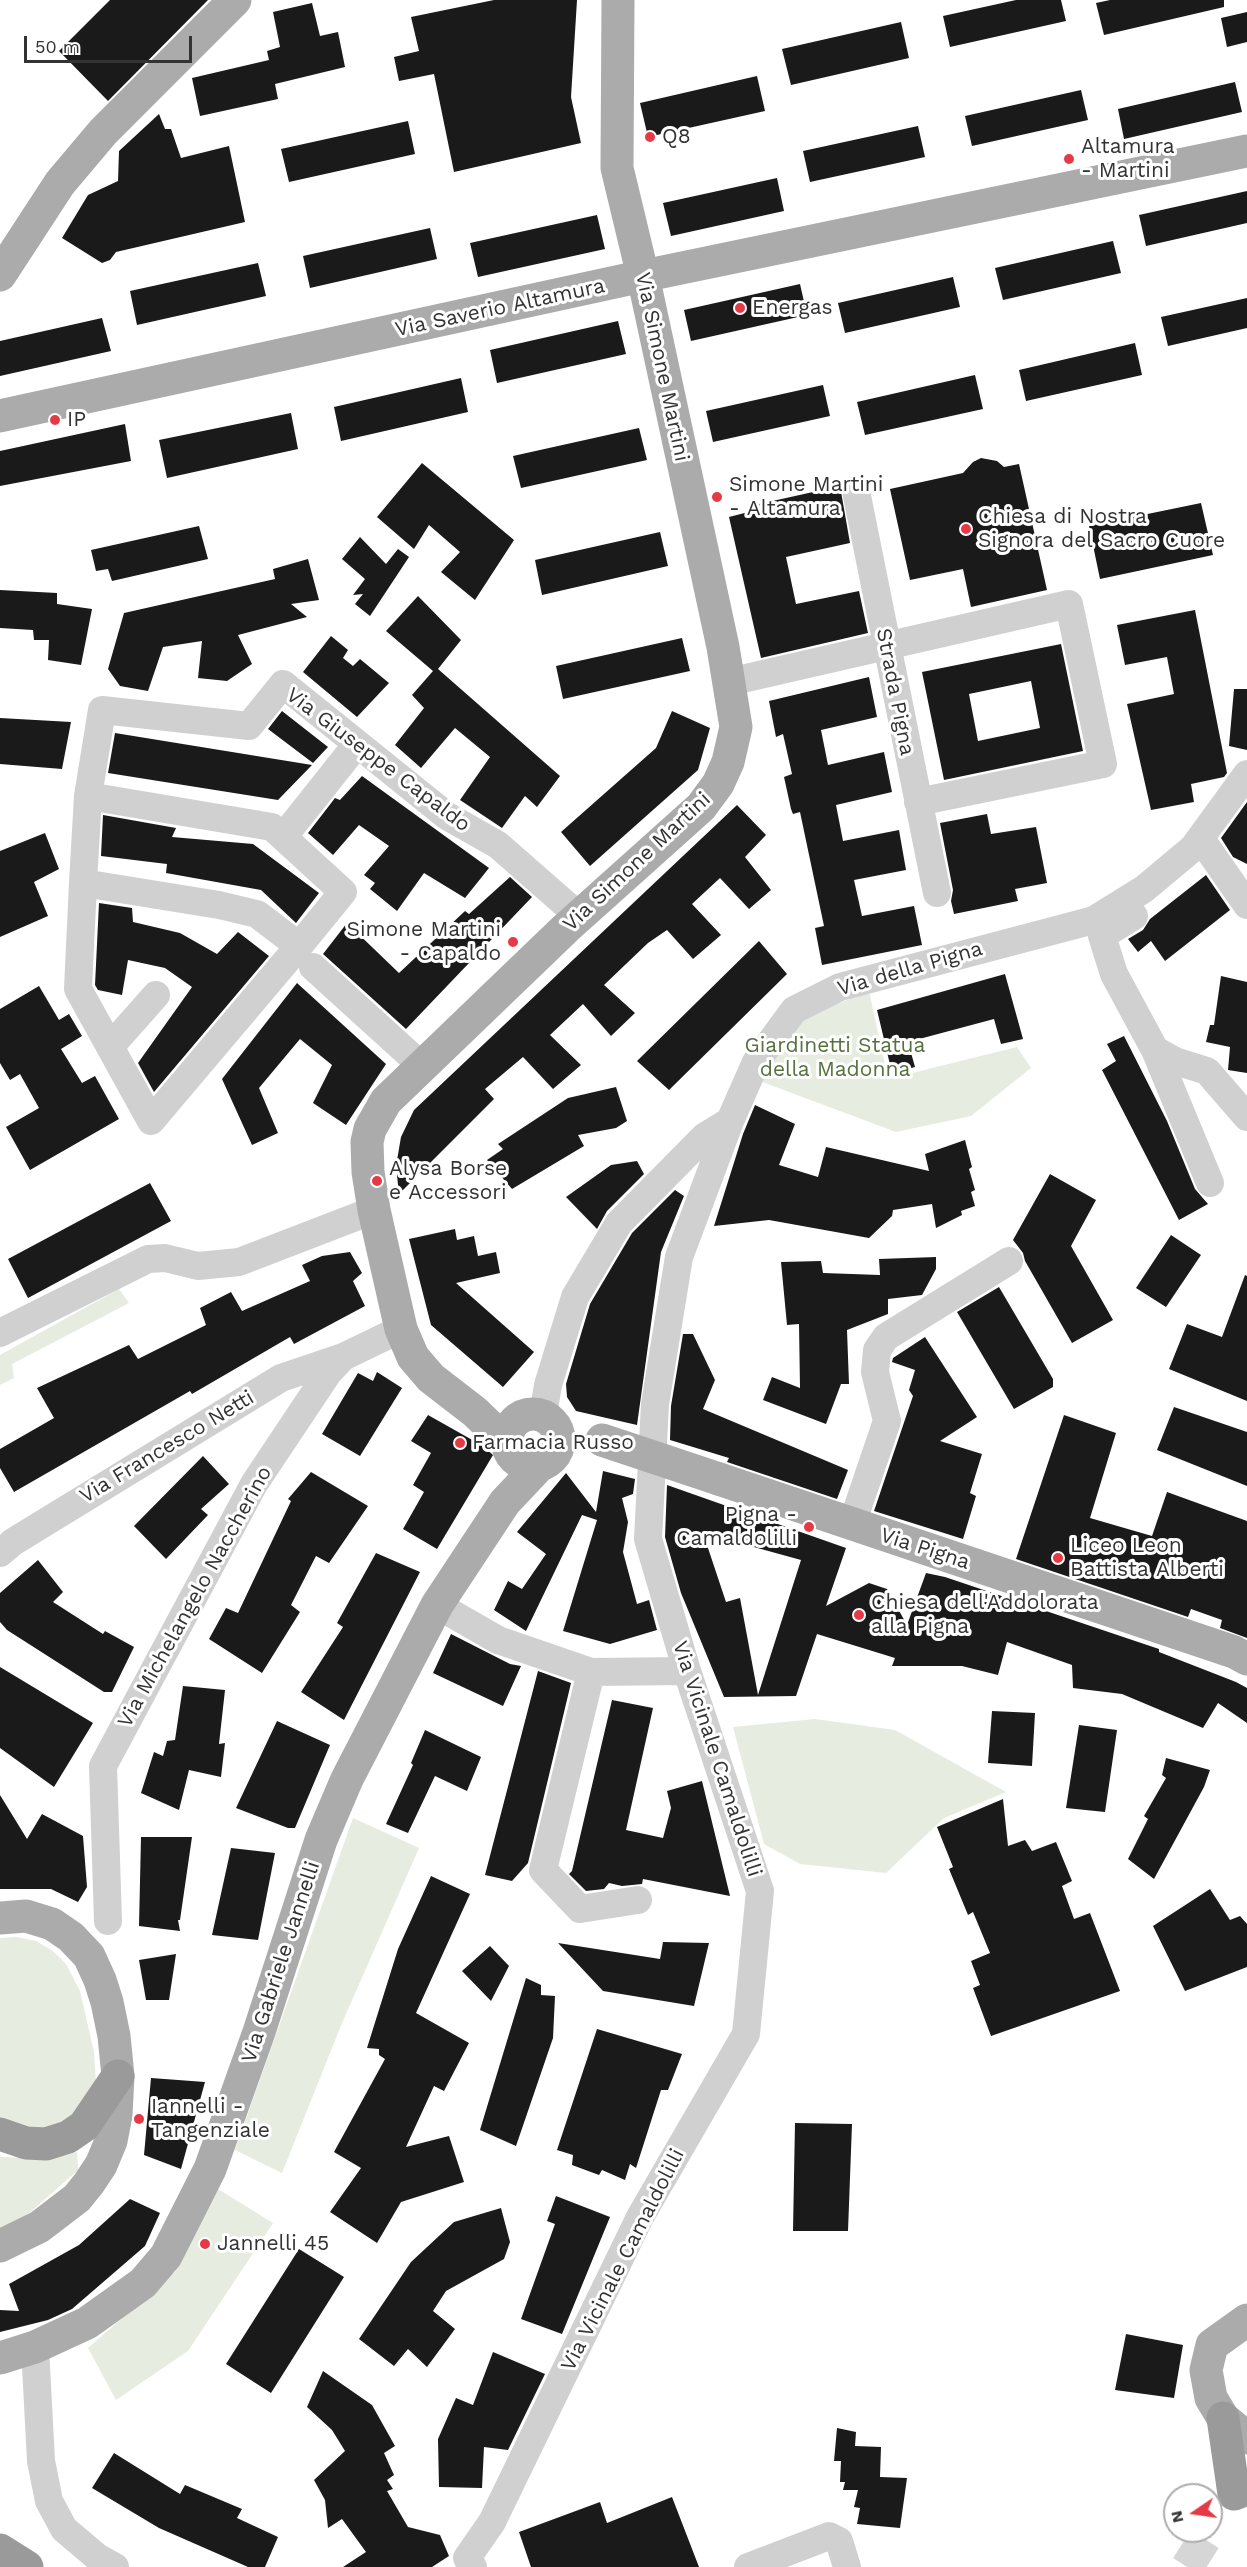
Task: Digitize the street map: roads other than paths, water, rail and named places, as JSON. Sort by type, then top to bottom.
[{"type":"highway","points":[[0,2134],[26,2143],[46,2144],[68,2137],[84,2126],[118,2076]]},
{"type":"highway","points":[[1235,2428],[1241,2491]]},
{"type":"highway","points":[[0,2550],[27,2567]]},
{"type":"main road","points":[[0,275],[60,183],[103,132],[235,0]]},
{"type":"main road","name":"Via Simone Martini","points":[[533,1439],[475,1412],[431,1378],[413,1357],[401,1329],[374,1210],[367,1142],[370,1129],[386,1101],[579,916],[701,807],[718,784],[728,762],[736,727],[729,682],[643,276],[617,168],[618,0]]},
{"type":"main road","name":"Via Saverio Altamura","points":[[0,416],[643,276],[1247,151]]},
{"type":"main road","name":"Via Pigna","points":[[533,1439],[602,1440],[1226,1649],[1247,1659]]},
{"type":"main road","name":"Via Gabriele Jannelli","points":[[0,2358],[35,2347],[87,2323],[143,2283],[166,2256],[210,2169],[255,2042],[321,1840],[347,1779],[437,1605],[505,1502],[533,1439]]},
{"type":"main road","points":[[0,1918],[27,1916],[52,1924],[71,1937],[89,1956],[107,2002],[114,2036],[118,2076],[116,2115],[111,2141],[101,2165],[89,2183],[76,2198],[39,2227],[0,2246]]},
{"type":"main road","points":[[1235,2428],[1211,2398],[1206,2370],[1212,2345],[1247,2320]]},
{"type":"street","name":"Strada Pigna","points":[[856,491],[937,892]]},
{"type":"street","points":[[729,682],[1069,604],[1103,764],[918,802]]},
{"type":"street","name":"Via Giuseppe Capaldo","points":[[88,796],[102,711],[249,726],[284,684],[447,816],[498,845],[579,916]]},
{"type":"street","points":[[284,836],[357,744]]},
{"type":"street","points":[[1210,1183],[1155,1050],[1114,974],[1102,936],[1175,886],[1206,848],[1247,774]]},
{"type":"street","points":[[88,796],[272,827],[284,836],[343,892],[306,957],[151,1121],[78,989],[88,796]]},
{"type":"street","points":[[1206,848],[1247,905]]},
{"type":"street","name":"Via della Pigna","points":[[730,1121],[756,1062],[794,1010],[840,987],[1095,920],[1206,848]]},
{"type":"street","points":[[83,883],[219,905],[257,914],[422,1066]]},
{"type":"street","points":[[110,1047],[156,995]]},
{"type":"street","points":[[1155,1050],[1207,1071],[1247,1117]]},
{"type":"street","points":[[533,1439],[575,1297],[619,1223],[704,1137],[730,1121]]},
{"type":"street","name":"Via Vicinale Camaldolilli","points":[[470,2562],[492,2522],[640,2217],[746,2034],[760,1891],[687,1671],[648,1539],[655,1404],[679,1257],[730,1121]]},
{"type":"street","points":[[0,1333],[148,1259],[165,1258],[198,1266],[239,1262],[374,1210]]},
{"type":"street","points":[[852,1524],[887,1421],[875,1372],[877,1350],[886,1337],[1009,1261]]},
{"type":"street","name":"Via Michelangelo Naccherino","points":[[108,1921],[103,1766],[254,1484],[328,1373],[343,1357],[401,1329]]},
{"type":"street","name":"Via Francesco Netti","points":[[0,1553],[13,1542],[280,1378],[343,1357]]},
{"type":"street","points":[[437,1605],[498,1640],[591,1672],[687,1671]]},
{"type":"street","points":[[591,1672],[543,1870],[580,1909],[638,1899]]},
{"type":"street","points":[[35,2347],[41,2461],[49,2501],[64,2529],[97,2557],[115,2567]]},
{"type":"street","points":[[748,2567],[829,2536],[839,2541],[847,2567]]},
{"type":"tunnel","points":[[1187,2567],[1202,2543]]},
{"type":"place","name":"Q8","points":[[650,137]]},
{"type":"place","name":"Altamura - Martini","points":[[1069,159]]},
{"type":"place","name":"Energas","points":[[740,308]]},
{"type":"place","name":"IP","points":[[55,420]]},
{"type":"place","name":"Simone Martini - Altamura","points":[[717,497]]},
{"type":"place","name":"Chiesa di Nostra Signora del Sacro Cuore","points":[[966,529]]},
{"type":"place","name":"Simone Martini - Capaldo","points":[[513,942]]},
{"type":"place","name":"Alysa Borse e Accessori","points":[[377,1181]]},
{"type":"place","name":"Farmacia Russo","points":[[460,1443]]},
{"type":"place","name":"Pigna - Camaldolilli","points":[[809,1527]]},
{"type":"place","name":"Liceo Leon Battista Alberti","points":[[1058,1558]]},
{"type":"place","name":"Chiesa dell'Addolorata alla Pigna","points":[[859,1615]]},
{"type":"place","name":"Iannelli - Tangenziale","points":[[139,2119]]},
{"type":"place","name":"Jannelli 45","points":[[205,2244]]},
{"type":"park label","name":"Giardinetti Statua della Madonna","points":[[835,1058]]}]
